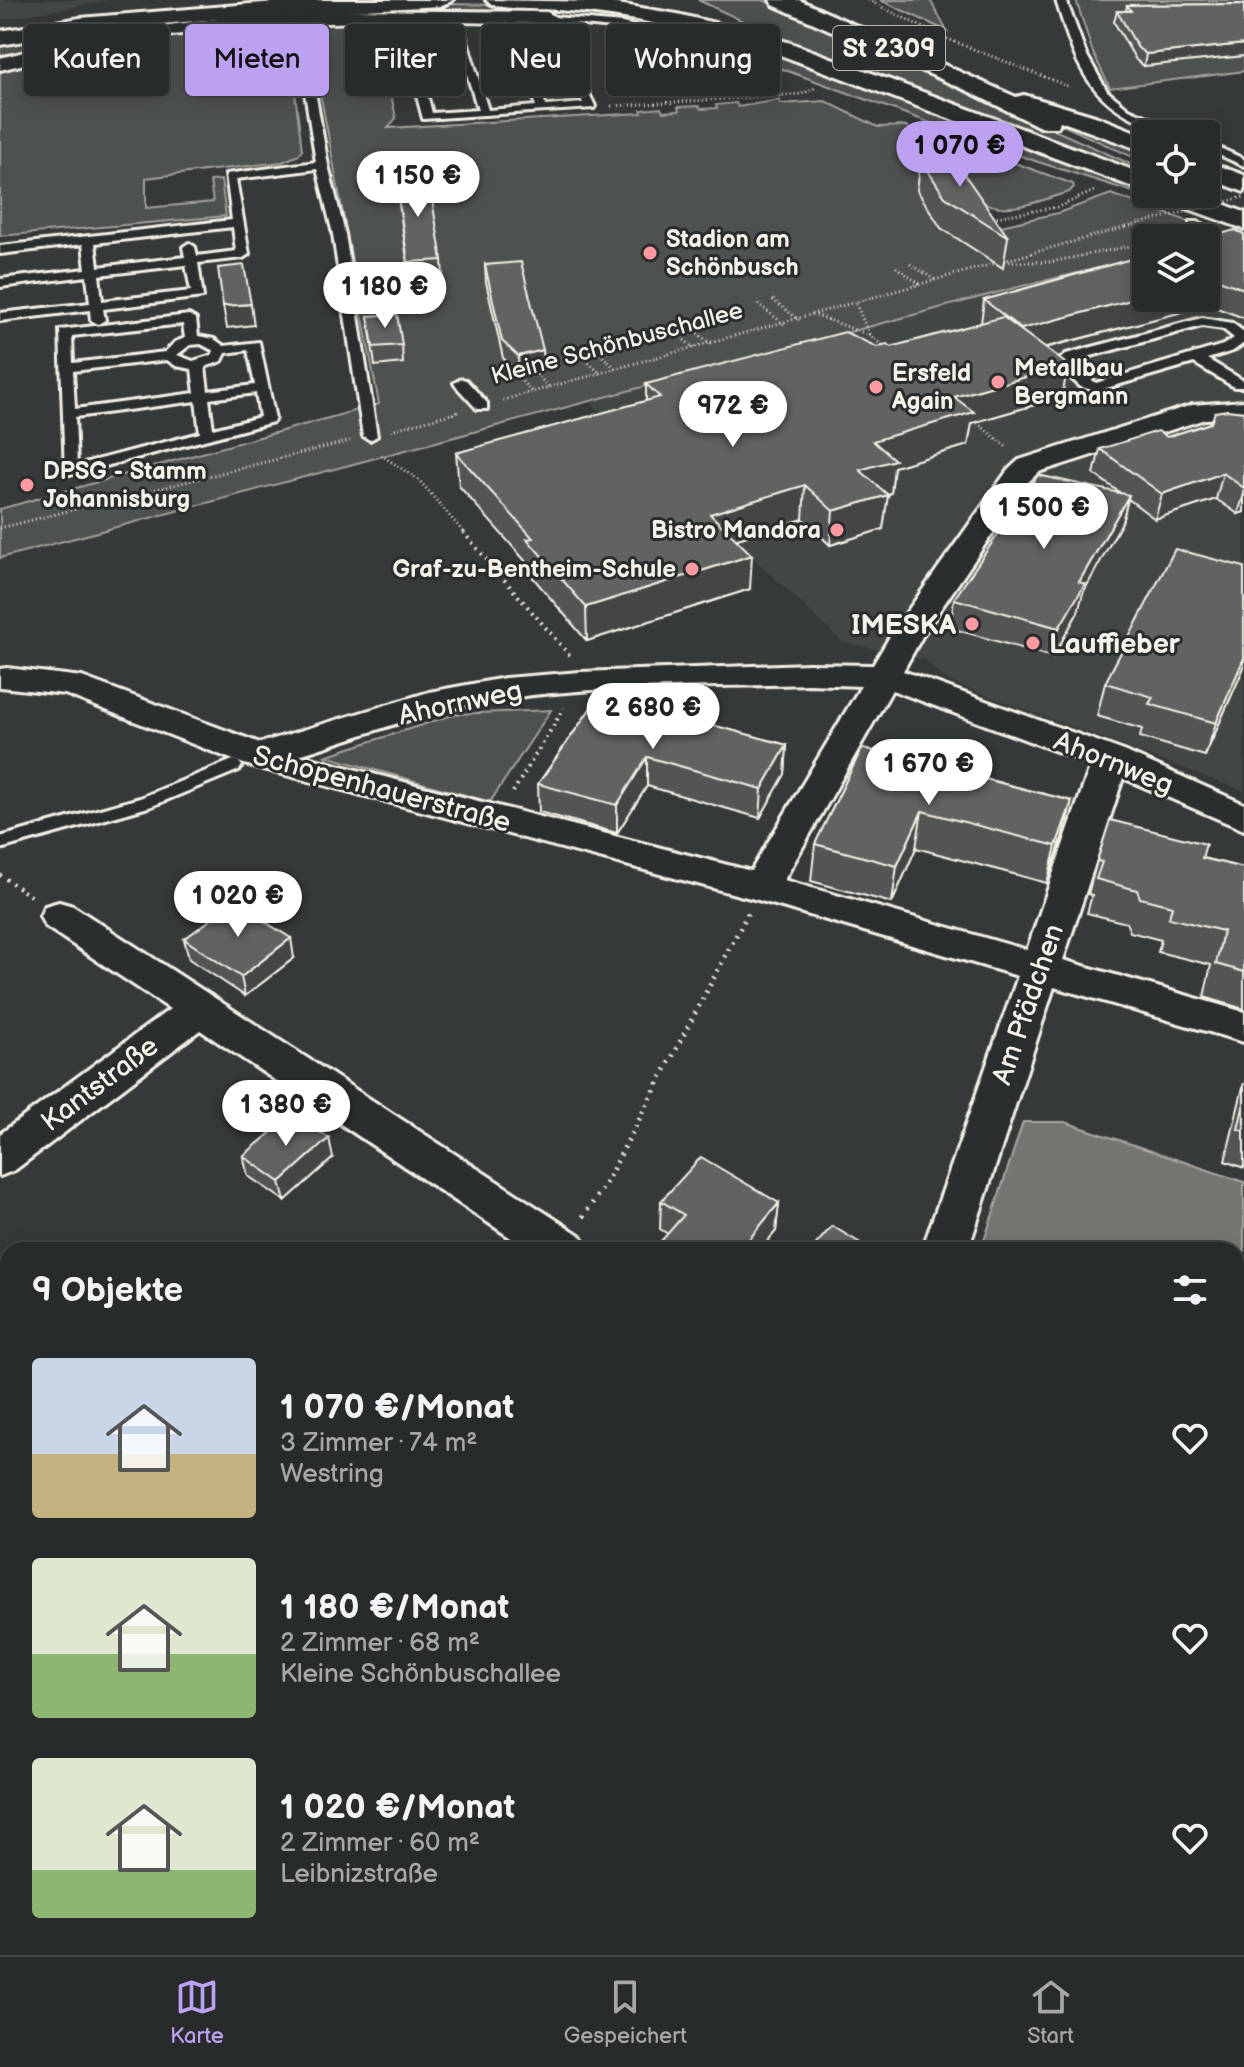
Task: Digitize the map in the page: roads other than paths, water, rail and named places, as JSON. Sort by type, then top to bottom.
[{"type":"main road","points":[[87,24],[232,0]]},
{"type":"main road","points":[[687,0],[783,48]]},
{"type":"main road","name":"St 2309","points":[[781,0],[976,86],[1132,160]]},
{"type":"main road","points":[[831,0],[1086,121]]},
{"type":"main road","points":[[108,24],[240,10],[448,8]]},
{"type":"main road","points":[[503,8],[635,12],[700,24],[783,48],[1132,179]]},
{"type":"main road","points":[[0,38],[24,34]]},
{"type":"main road","name":"St 2309","points":[[976,86],[1086,121],[1132,139]]},
{"type":"main road","points":[[1220,175],[1244,184]]},
{"type":"main road","points":[[1220,199],[1244,208]]},
{"type":"main road","points":[[1210,208],[1244,221]]},
{"type":"street","points":[[0,64],[104,37],[199,25],[297,18],[401,16],[448,8],[503,8],[547,18]]},
{"type":"street","points":[[761,887],[908,633],[1018,476],[1029,466],[1243,396]]},
{"type":"street","name":"Ahornweg","points":[[246,761],[441,700],[505,689],[580,682],[809,674],[885,676],[1111,759],[1244,818]]},
{"type":"street","name":"Schopenhauerstraße","points":[[7,678],[70,684],[246,761],[761,887],[1244,1027]]},
{"type":"street","name":"Am Pfädchen","points":[[948,1242],[1111,759]]},
{"type":"street","points":[[59,916],[553,1242]]},
{"type":"street","name":"Kantstraße","points":[[0,1158],[199,1009]]},
{"type":"lane","points":[[1061,0],[1070,32],[1082,58],[1112,103],[1150,120]]},
{"type":"lane","points":[[448,8],[484,113]]},
{"type":"lane","points":[[503,8],[542,109]]},
{"type":"lane","points":[[401,16],[427,117],[542,109],[592,111],[547,18]]},
{"type":"lane","points":[[297,18],[322,165],[339,234],[364,437]]},
{"type":"lane","points":[[547,18],[606,24]]},
{"type":"lane","points":[[1220,152],[1244,163]]},
{"type":"lane","points":[[0,283],[192,260],[244,260],[230,176],[322,165]]},
{"type":"lane","points":[[0,250],[239,223]]},
{"type":"lane","points":[[0,317],[198,294],[186,229]]},
{"type":"lane","points":[[89,240],[99,329]]},
{"type":"lane","points":[[1220,240],[1244,253]]},
{"type":"lane","points":[[66,368],[170,356],[177,362],[198,365],[213,361],[221,350],[254,345],[268,419],[70,471],[66,368],[65,333],[189,319],[192,341]]},
{"type":"lane","points":[[1202,322],[1214,322],[1238,333],[1241,339],[1237,344],[1196,358],[1096,387],[1086,384],[1065,367],[1065,361],[1071,357],[1202,322]]},
{"type":"lane","points":[[170,356],[177,346],[192,341],[211,342],[221,350]]},
{"type":"lane","points":[[1196,358],[1243,396]]},
{"type":"lane","points":[[198,365],[207,435]]},
{"type":"lane","points":[[461,383],[482,406]]},
{"type":"lane","points":[[68,414],[262,388]]},
{"type":"lane","points":[[0,843],[146,802],[246,761]]},
{"type":"place","name":"Stadion am Schönbusch","points":[[650,253]]},
{"type":"place","name":"Metallbau Bergmann","points":[[998,382]]},
{"type":"place","name":"Ersfeld Again","points":[[876,387]]},
{"type":"place","name":"DPSG - Stamm Johannisburg","points":[[27,485]]},
{"type":"place","name":"Bistro Mandora","points":[[837,530]]},
{"type":"place","name":"Graf-zu-Bentheim-Schule","points":[[692,569]]},
{"type":"place","name":"IMESKA","points":[[972,624]]},
{"type":"place","name":"Lauffieber","points":[[1033,643]]}]
